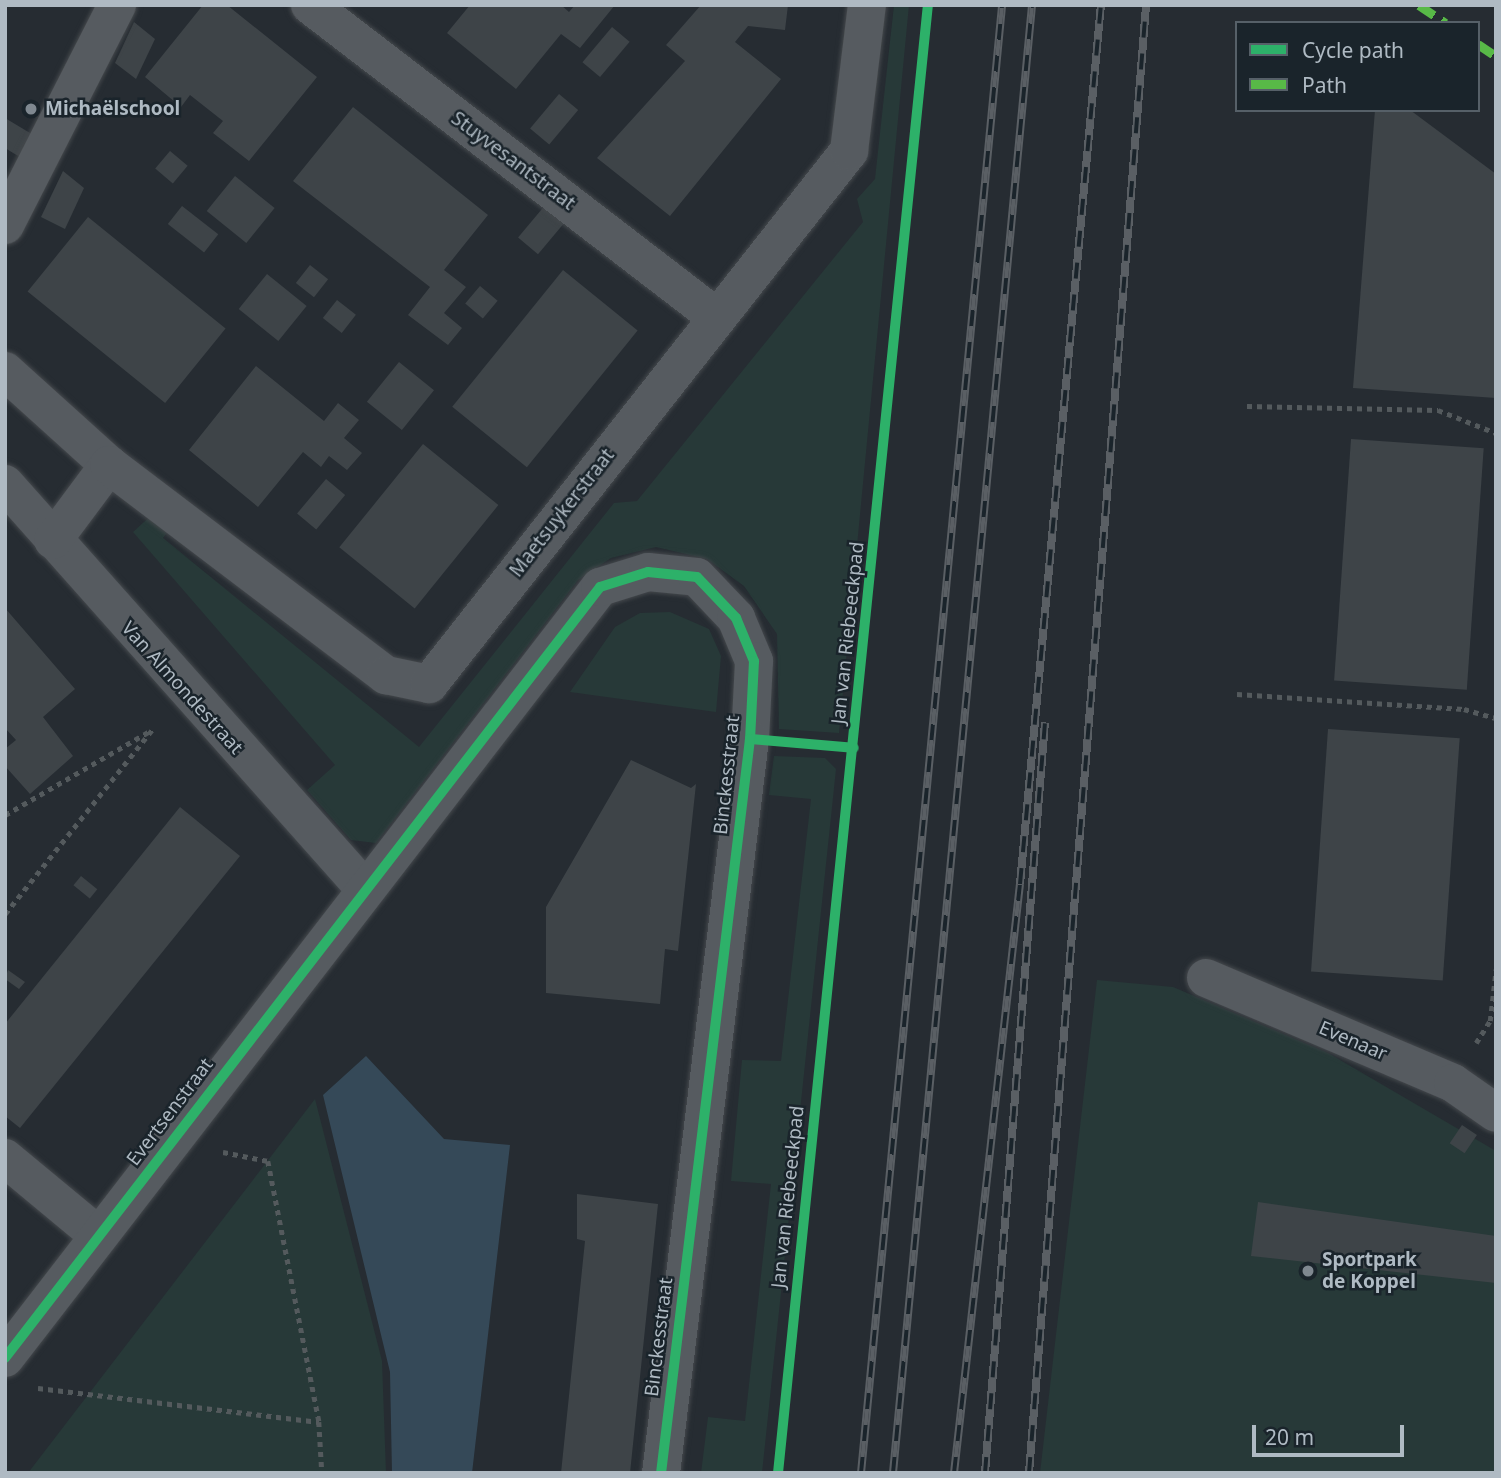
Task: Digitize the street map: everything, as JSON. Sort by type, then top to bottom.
[{"type":"street","points":[[5,225],[117,5]]},
{"type":"street","name":"Stuyvesantstraat","points":[[310,5],[715,316]]},
{"type":"street","name":"Maetsuykerstraat","points":[[5,372],[109,465],[386,675],[429,684],[715,316],[849,151],[867,5]]},
{"type":"street","points":[[54,540],[109,465]]},
{"type":"street","name":"Van Almondestraat","points":[[5,484],[187,696],[363,887]]},
{"type":"street","name":"Binckesstraat","points":[[363,887],[600,587],[648,572],[697,577],[736,618],[754,661],[750,739],[661,1473]]},
{"type":"street","name":"Evertsenstraat","points":[[5,1358],[363,887]]},
{"type":"street","name":"Evenaar","points":[[1206,978],[1453,1083],[1496,1113]]},
{"type":"street","points":[[5,1158],[99,1236]]},
{"type":"path","points":[[1247,406],[1438,410],[1496,433]]},
{"type":"path","points":[[1237,694],[1464,709],[1496,718]]},
{"type":"path","points":[[5,914],[152,730],[187,696]]},
{"type":"path","points":[[5,815],[152,730]]},
{"type":"path","points":[[1496,969],[1490,1021],[1496,1019]]},
{"type":"path","points":[[170,1140],[268,1161],[319,1422],[322,1473]]},
{"type":"path","points":[[33,1388],[319,1422]]},
{"type":"shaded area","points":[[894,5],[909,5],[839,733],[779,729],[777,634],[744,586],[707,559],[656,547],[611,558],[578,580],[376,843],[351,840],[307,790],[335,765],[133,532],[155,512],[173,525],[163,538],[419,747],[614,503],[637,501],[863,222],[857,199],[875,179]]},
{"type":"shaded area","points":[[670,612],[709,629],[721,656],[716,712],[570,692],[615,627],[640,613]]},
{"type":"shaded area","points":[[774,756],[825,758],[836,769],[762,1473],[701,1473],[708,1417],[745,1421],[771,1184],[731,1181],[742,1060],[781,1061],[811,799],[769,795]]},
{"type":"shaded area","points":[[1097,980],[1173,987],[1328,1053],[1496,1151],[1496,1473],[1040,1473]]},
{"type":"shaded area","points":[[315,1099],[382,1361],[386,1473],[28,1473]]},
{"type":"water","points":[[366,1056],[444,1139],[510,1145],[472,1473],[392,1473],[390,1372],[323,1095]]},
{"type":"building","points":[[203,5],[227,5],[317,77],[249,161],[213,133],[223,121],[190,95],[181,107],[145,77]]},
{"type":"building","points":[[470,5],[561,5],[569,12],[575,5],[615,5],[580,48],[561,34],[516,89],[447,33]]},
{"type":"building","points":[[701,5],[788,5],[785,30],[748,26],[735,42],[781,79],[670,216],[597,158],[685,61],[666,45]]},
{"type":"building","points":[[134,22],[155,39],[136,79],[115,63]]},
{"type":"building","points":[[612,27],[630,42],[600,77],[582,62]]},
{"type":"building","points":[[559,94],[578,110],[549,145],[530,128]]},
{"type":"building","points":[[353,107],[488,215],[444,270],[466,287],[444,313],[462,328],[448,345],[408,315],[430,287],[293,181]]},
{"type":"building","points":[[1375,112],[1413,112],[1496,174],[1496,398],[1353,388]]},
{"type":"building","points":[[5,118],[40,139],[28,162],[5,148]]},
{"type":"building","points":[[170,151],[188,166],[173,183],[155,169]]},
{"type":"building","points":[[63,171],[84,188],[65,229],[41,217]]},
{"type":"building","points":[[235,176],[275,208],[246,243],[207,211]]},
{"type":"building","points":[[547,203],[567,220],[538,254],[518,237]]},
{"type":"building","points":[[182,206],[218,234],[204,252],[168,224]]},
{"type":"building","points":[[88,217],[226,328],[165,403],[28,292]]},
{"type":"building","points":[[310,265],[328,279],[314,297],[296,283]]},
{"type":"building","points":[[563,270],[638,330],[527,467],[452,407]]},
{"type":"building","points":[[267,274],[307,306],[278,341],[239,309]]},
{"type":"building","points":[[480,286],[498,301],[483,318],[465,304]]},
{"type":"building","points":[[337,300],[356,315],[342,333],[323,318]]},
{"type":"building","points":[[399,362],[434,390],[402,430],[367,402]]},
{"type":"building","points":[[256,366],[324,421],[338,403],[359,420],[344,438],[362,453],[347,470],[329,456],[321,467],[303,452],[258,507],[189,450]]},
{"type":"building","points":[[1351,439],[1484,448],[1467,690],[1334,680]]},
{"type":"building","points":[[423,444],[498,505],[415,608],[339,547]]},
{"type":"building","points":[[326,479],[345,495],[316,530],[297,513]]},
{"type":"building","points":[[5,608],[75,689],[43,717],[73,756],[30,794],[5,766],[5,749],[16,740],[5,728]]},
{"type":"building","points":[[1328,729],[1460,738],[1443,981],[1311,971]]},
{"type":"building","points":[[631,760],[691,788],[696,784],[678,951],[665,949],[660,1004],[546,993],[546,907]]},
{"type":"building","points":[[180,807],[240,856],[20,1128],[5,1116],[5,1024]]},
{"type":"building","points":[[81,876],[97,889],[90,899],[73,885]]},
{"type":"building","points":[[8,970],[25,982],[19,989],[5,979]]},
{"type":"building","points":[[1462,1125],[1477,1135],[1465,1153],[1450,1143]]},
{"type":"building","points":[[577,1194],[658,1204],[630,1473],[561,1473],[585,1241],[577,1239]]},
{"type":"building","points":[[1258,1202],[1496,1236],[1496,1283],[1251,1256]]},
{"type":"railway","points":[[861,1473],[1002,5]]},
{"type":"railway","points":[[893,1473],[1032,5]]},
{"type":"railway","points":[[954,1473],[1020,884],[1101,5]]},
{"type":"railway","points":[[1029,1473],[1146,5]]},
{"type":"railway","points":[[985,1473],[1045,722]]},
{"type":"marked path","points":[[1419,5],[1443,21]]},
{"type":"marked path","points":[[1480,45],[1496,56]]},
{"type":"cycle path","name":"Jan van Riebeeckpad","points":[[778,1473],[928,5]]},
{"type":"cycle path","points":[[5,1358],[600,587],[648,572],[697,577],[736,618],[754,661],[750,739],[661,1473]]},
{"type":"cycle path","points":[[750,739],[854,748]]},
{"type":"place","name":"Michaëlschool","points":[[31,109]]},
{"type":"place","name":"Sportpark de Koppel","points":[[1308,1271]]}]
